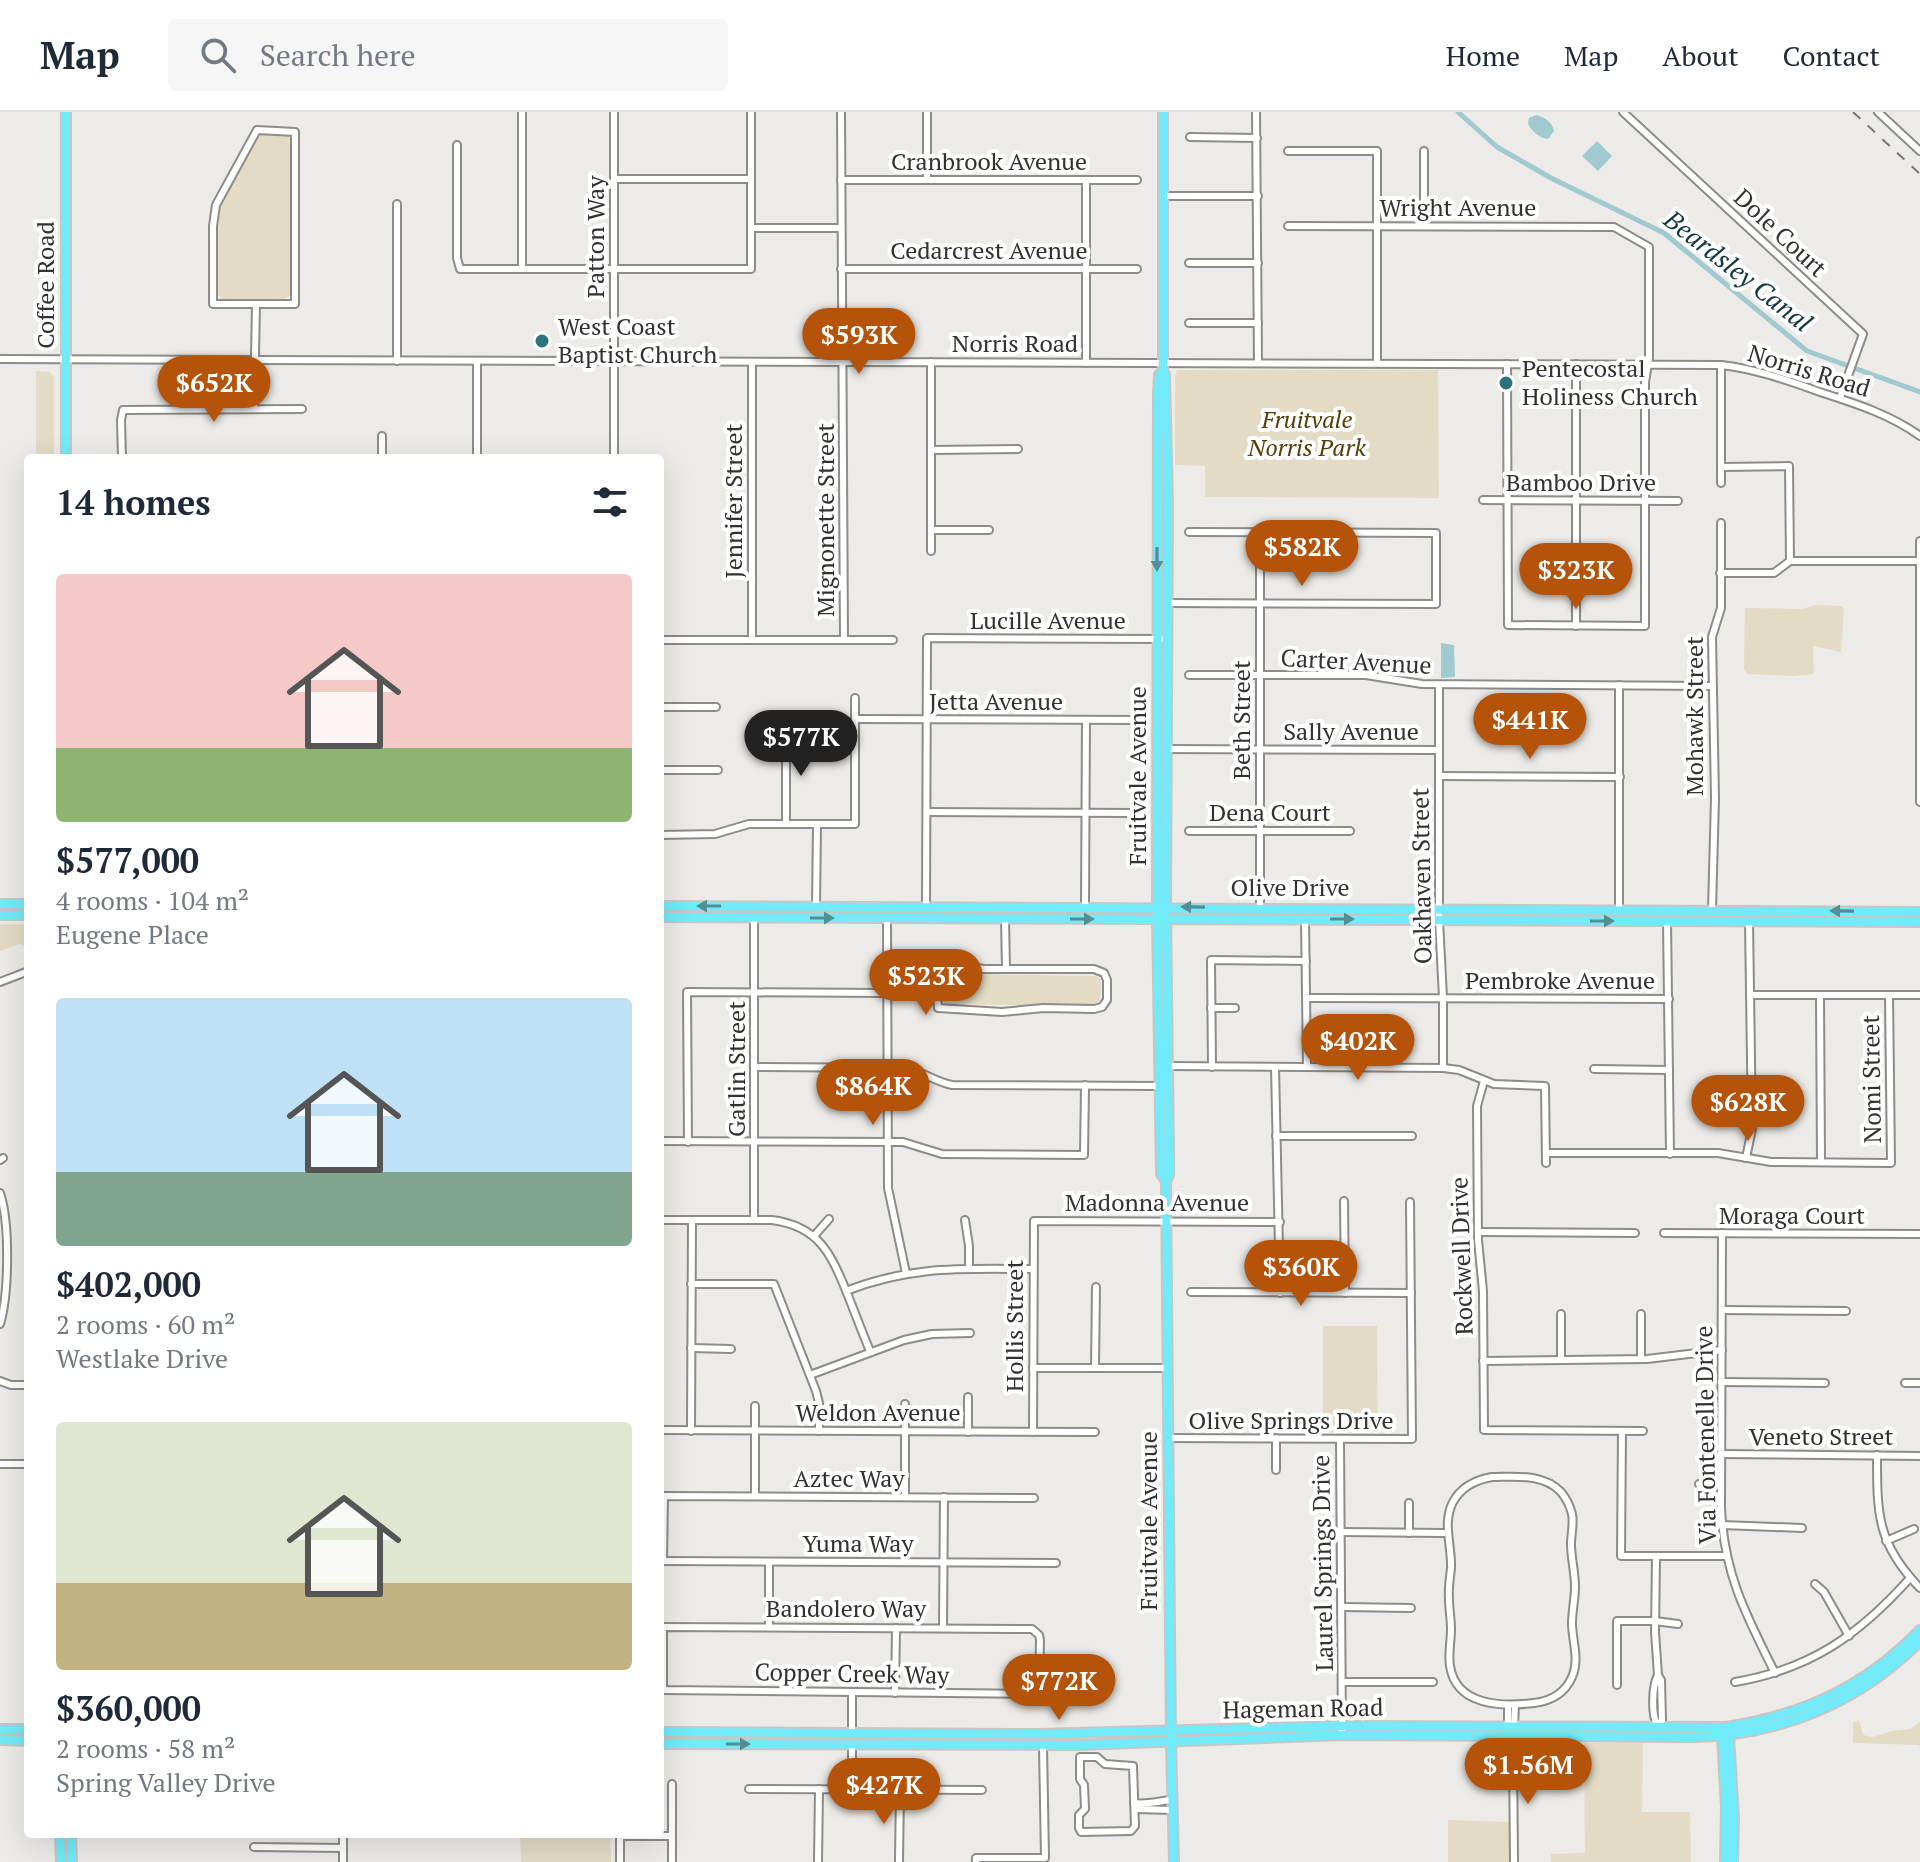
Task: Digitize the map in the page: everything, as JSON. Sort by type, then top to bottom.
[{"type":"main road","name":"Coffee Road","points":[[66,112],[66,454]]},
{"type":"main road","name":"Fruitvale Avenue","points":[[1162,907],[1166,749],[1163,638],[1168,603],[1159,384],[1163,366],[1163,112]]},
{"type":"main road","name":"Fruitvale Avenue","points":[[1163,481],[1160,1086],[1161,1174],[1166,1181]]},
{"type":"main road","points":[[0,904],[24,904]]},
{"type":"main road","name":"Olive Drive","points":[[664,906],[1920,912]]},
{"type":"main road","points":[[754,918],[757,913],[792,912],[799,907]]},
{"type":"main road","points":[[887,918],[926,908]]},
{"type":"main road","points":[[1005,918],[1010,913],[1041,909]]},
{"type":"main road","points":[[1670,921],[1683,916],[1709,914],[1712,910]]},
{"type":"main road","points":[[0,915],[24,915]]},
{"type":"main road","name":"Olive Drive","points":[[664,917],[1920,922]]},
{"type":"main road","name":"Fruitvale Avenue","points":[[1162,919],[1169,1110],[1169,1175],[1166,1181],[1174,1862]]},
{"type":"main road","points":[[1160,1086],[1169,1110]]},
{"type":"main road","name":"Hageman Road","points":[[664,1744],[1043,1746],[1237,1739],[1342,1731],[1511,1727],[1658,1727],[1726,1733],[1820,1702],[1856,1683],[1920,1630]]},
{"type":"main road","name":"Hageman Road","points":[[664,1732],[1099,1734],[1285,1729],[1465,1736],[1726,1733],[1786,1723],[1841,1701],[1887,1671],[1920,1641]]},
{"type":"main road","points":[[1465,1736],[1473,1731],[1505,1731],[1511,1727]]},
{"type":"main road","points":[[1608,1735],[1654,1731],[1658,1727]]},
{"type":"main road","points":[[0,1729],[24,1729]]},
{"type":"main road","points":[[1237,1739],[1255,1732],[1285,1729]]},
{"type":"main road","points":[[1725,1862],[1726,1733]]},
{"type":"main road","points":[[1726,1733],[1734,1819],[1733,1862]]},
{"type":"main road","points":[[796,1744],[808,1738],[845,1739],[852,1734]]},
{"type":"main road","points":[[852,1745],[857,1739],[892,1738],[901,1734]]},
{"type":"main road","points":[[1043,1746],[1047,1740],[1099,1734]]},
{"type":"main road","points":[[0,1740],[24,1741]]},
{"type":"main road","points":[[60,1838],[61,1862]]},
{"type":"main road","points":[[71,1838],[72,1862]]},
{"type":"street","points":[[522,112],[522,269]]},
{"type":"street","name":"Patton Way","points":[[614,112],[614,454]]},
{"type":"street","points":[[457,145],[457,258],[460,269],[751,269],[751,112]]},
{"type":"street","name":"Mignonette Street","points":[[841,112],[844,640]]},
{"type":"street","points":[[927,112],[927,180]]},
{"type":"street","points":[[1256,112],[1258,363]]},
{"type":"street","name":"Dole Court","points":[[1623,112],[1863,334],[1840,398]]},
{"type":"street","points":[[1878,112],[1920,151]]},
{"type":"street","points":[[257,130],[295,132],[295,304],[256,304],[213,304],[214,215],[224,189],[257,130]]},
{"type":"street","points":[[1190,137],[1257,138]]},
{"type":"street","points":[[1288,151],[1377,151],[1377,363]]},
{"type":"street","points":[[1424,151],[1424,226]]},
{"type":"street","points":[[614,179],[751,179]]},
{"type":"street","name":"Cranbrook Avenue","points":[[841,180],[1137,180]]},
{"type":"street","points":[[1086,180],[1086,363]]},
{"type":"street","points":[[1163,196],[1258,196]]},
{"type":"street","points":[[397,204],[397,361]]},
{"type":"street","name":"Wright Avenue","points":[[1288,226],[1614,227],[1649,247],[1649,364]]},
{"type":"street","points":[[751,228],[841,228]]},
{"type":"street","points":[[1189,263],[1258,263]]},
{"type":"street","name":"Cedarcrest Avenue","points":[[841,269],[1137,269]]},
{"type":"street","points":[[254,409],[256,304]]},
{"type":"street","points":[[1189,323],[1258,323]]},
{"type":"street","name":"Norris Road","points":[[0,359],[931,362],[1163,366],[1258,363],[1721,365],[1768,374],[1840,398],[1889,417],[1920,436]]},
{"type":"street","points":[[477,361],[477,454]]},
{"type":"street","name":"Jennifer Street","points":[[752,362],[752,640]]},
{"type":"street","points":[[931,362],[931,551]]},
{"type":"street","points":[[1507,364],[1508,625],[1645,626],[1645,382],[1649,364]]},
{"type":"street","points":[[1576,364],[1576,626]]},
{"type":"street","points":[[1721,365],[1721,483]]},
{"type":"street","points":[[122,454],[123,410],[302,409]]},
{"type":"street","points":[[382,436],[382,454]]},
{"type":"street","points":[[931,450],[1018,449]]},
{"type":"street","points":[[1721,467],[1789,466],[1790,561]]},
{"type":"street","name":"Bamboo Drive","points":[[1483,500],[1678,501]]},
{"type":"street","name":"Mohawk Street","points":[[1712,910],[1715,798],[1712,637],[1721,608],[1721,523]]},
{"type":"street","points":[[931,530],[989,530]]},
{"type":"street","points":[[1168,603],[1436,604],[1436,533],[1189,532]]},
{"type":"street","name":"Beth Street","points":[[1260,532],[1260,908]]},
{"type":"street","points":[[1920,541],[1920,802]]},
{"type":"street","points":[[1720,573],[1774,573],[1790,561],[1919,561]]},
{"type":"street","name":"Lucille Avenue","points":[[927,719],[927,638],[1163,638]]},
{"type":"street","points":[[664,640],[893,640]]},
{"type":"street","name":"Carter Avenue","points":[[1189,675],[1366,675],[1439,685],[1712,686]]},
{"type":"street","name":"Oakhaven Street","points":[[1439,685],[1439,920],[1443,1068]]},
{"type":"street","points":[[1619,685],[1619,909]]},
{"type":"street","points":[[664,835],[708,835],[749,824],[855,824],[855,698]]},
{"type":"street","points":[[664,707],[716,707]]},
{"type":"street","name":"Jetta Avenue","points":[[855,719],[1137,720]]},
{"type":"street","points":[[926,908],[927,719]]},
{"type":"street","points":[[1085,907],[1086,720]]},
{"type":"street","points":[[786,732],[786,824]]},
{"type":"street","name":"Sally Avenue","points":[[1166,749],[1439,750]]},
{"type":"street","points":[[664,770],[718,770]]},
{"type":"street","points":[[1439,776],[1620,777]]},
{"type":"street","points":[[927,812],[1138,813]]},
{"type":"street","points":[[816,907],[817,824]]},
{"type":"street","name":"Dena Court","points":[[1189,831],[1350,831]]},
{"type":"street","name":"Gatlin Street","points":[[754,918],[754,1220]]},
{"type":"street","points":[[887,918],[888,1195],[906,1273]]},
{"type":"street","points":[[1005,918],[1006,969]]},
{"type":"street","points":[[1305,919],[1307,1067]]},
{"type":"street","points":[[1670,921],[1670,1154]]},
{"type":"street","points":[[1746,1158],[1752,1129],[1749,921]]},
{"type":"street","points":[[1212,1067],[1211,960],[1306,961]]},
{"type":"street","points":[[953,965],[1006,969],[1094,969],[1104,973],[1107,980],[1107,1000],[1102,1007],[1094,1009],[1043,1008],[1002,1012],[938,1008],[936,977],[939,969],[953,965]]},
{"type":"street","points":[[0,982],[24,973]]},
{"type":"street","points":[[688,1142],[687,992],[888,993]]},
{"type":"street","points":[[1750,995],[1920,995]]},
{"type":"street","points":[[1546,1153],[1725,1154],[1771,1162],[1821,1162],[1820,995]]},
{"type":"street","name":"Nomi Street","points":[[1821,1162],[1891,1163],[1889,995]]},
{"type":"street","name":"Pembroke Avenue","points":[[1307,998],[1669,999]]},
{"type":"street","points":[[1211,1008],[1235,1008]]},
{"type":"street","points":[[1168,1066],[1443,1068],[1459,1070],[1503,1085],[1545,1086],[1546,1163]]},
{"type":"street","points":[[755,1067],[915,1070],[952,1085],[1160,1086]]},
{"type":"street","points":[[1275,1067],[1280,1293]]},
{"type":"street","points":[[1594,1069],[1669,1070]]},
{"type":"street","name":"Rockwell Drive","points":[[1484,1081],[1477,1106],[1484,1430],[1622,1431]]},
{"type":"street","points":[[664,1141],[888,1142],[910,1144],[942,1154],[1084,1155],[1085,1085]]},
{"type":"street","points":[[1276,1136],[1412,1136]]},
{"type":"street","points":[[0,1193],[6,1222],[0,1324]]},
{"type":"street","points":[[1344,1201],[1345,1293]]},
{"type":"street","points":[[1191,1292],[1411,1293],[1410,1202]]},
{"type":"street","points":[[814,1236],[829,1219]]},
{"type":"street","points":[[664,1220],[772,1220],[790,1223],[814,1236],[830,1254],[870,1351]]},
{"type":"street","points":[[691,1431],[692,1220]]},
{"type":"street","points":[[965,1220],[969,1269]]},
{"type":"street","name":"Madonna Avenue","points":[[1034,1221],[1280,1222]]},
{"type":"street","name":"Hollis Street","points":[[1033,1432],[1034,1221]]},
{"type":"street","points":[[1478,1232],[1635,1233]]},
{"type":"street","name":"Moraga Court","points":[[1664,1233],[1920,1234]]},
{"type":"street","name":"Via Fontenelle Drive","points":[[1722,1233],[1722,1525],[1726,1556],[1737,1596],[1775,1673]]},
{"type":"street","points":[[846,1291],[906,1273],[1033,1269]]},
{"type":"street","points":[[691,1284],[774,1284],[818,1397],[819,1431]]},
{"type":"street","points":[[1095,1368],[1096,1287]]},
{"type":"street","name":"Olive Springs Drive","points":[[1169,1438],[1412,1439],[1411,1293]]},
{"type":"street","points":[[1722,1310],[1846,1311]]},
{"type":"street","points":[[1561,1314],[1561,1360]]},
{"type":"street","points":[[1641,1314],[1641,1359]]},
{"type":"street","points":[[810,1375],[870,1351],[918,1337],[970,1333]]},
{"type":"street","points":[[691,1348],[731,1349]]},
{"type":"street","points":[[1483,1361],[1659,1359],[1722,1350]]},
{"type":"street","points":[[1033,1368],[1168,1368]]},
{"type":"street","points":[[0,1381],[24,1385]]},
{"type":"street","points":[[1721,1382],[1825,1383]]},
{"type":"street","points":[[1905,1383],[1920,1383]]},
{"type":"street","points":[[968,1397],[968,1432]]},
{"type":"street","points":[[905,1404],[905,1497]]},
{"type":"street","points":[[755,1406],[755,1496]]},
{"type":"street","name":"Weldon Avenue","points":[[664,1430],[1095,1432]]},
{"type":"street","points":[[1643,1431],[1622,1431],[1621,1556],[1726,1556]]},
{"type":"street","points":[[1276,1438],[1276,1470]]},
{"type":"street","name":"Laurel Springs Drive","points":[[1340,1439],[1342,1731]]},
{"type":"street","name":"Veneto Street","points":[[1721,1454],[1920,1456]]},
{"type":"street","points":[[1877,1455],[1878,1508],[1886,1541],[1896,1560],[1920,1588]]},
{"type":"street","points":[[0,1464],[24,1464]]},
{"type":"street","points":[[1492,1477],[1527,1477],[1551,1484],[1561,1492],[1572,1515],[1575,1590],[1572,1625],[1576,1662],[1573,1675],[1567,1687],[1545,1702],[1512,1705],[1482,1703],[1470,1697],[1453,1678],[1450,1665],[1449,1510],[1461,1491],[1470,1484],[1492,1477]]},
{"type":"street","points":[[1699,1484],[1721,1486]]},
{"type":"street","name":"Aztec Way","points":[[664,1496],[1034,1498]]},
{"type":"street","points":[[943,1628],[944,1497]]},
{"type":"street","points":[[1409,1503],[1409,1533]]},
{"type":"street","points":[[1722,1525],[1802,1528]]},
{"type":"street","points":[[1886,1541],[1914,1529]]},
{"type":"street","points":[[1341,1532],[1444,1533]]},
{"type":"street","points":[[1656,1556],[1658,1675],[1654,1720],[1658,1727]]},
{"type":"street","name":"Yuma Way","points":[[664,1561],[1056,1563]]},
{"type":"street","points":[[769,1562],[769,1627]]},
{"type":"street","points":[[1735,1682],[1775,1673],[1809,1659],[1849,1636],[1877,1613],[1910,1578]]},
{"type":"street","points":[[1815,1584],[1824,1592],[1849,1636]]},
{"type":"street","points":[[1342,1607],[1411,1608]]},
{"type":"street","points":[[1617,1685],[1617,1621],[1678,1624]]},
{"type":"street","name":"Bandolero Way","points":[[664,1627],[1032,1629],[1040,1640],[1039,1688]]},
{"type":"street","points":[[895,1693],[896,1628]]},
{"type":"street","points":[[1342,1682],[1433,1682]]},
{"type":"street","name":"Copper Creek Way","points":[[664,1690],[1030,1694],[1039,1688]]},
{"type":"street","points":[[852,1693],[852,1734]]},
{"type":"street","points":[[1511,1727],[1512,1705]]},
{"type":"street","points":[[852,1745],[852,1790]]},
{"type":"street","points":[[976,1860],[1045,1858],[1043,1746]]},
{"type":"street","points":[[1513,1751],[1514,1862]]},
{"type":"street","points":[[1080,1757],[1097,1757],[1105,1764],[1133,1766],[1134,1806],[1135,1826],[1131,1831],[1081,1832],[1079,1815],[1085,1809],[1085,1788],[1080,1779],[1080,1757]]},
{"type":"street","points":[[672,1784],[672,1862]]},
{"type":"street","points":[[749,1789],[982,1790]]},
{"type":"street","points":[[818,1862],[819,1789]]},
{"type":"street","points":[[899,1862],[900,1790]]},
{"type":"street","points":[[1134,1806],[1151,1806],[1155,1811],[1172,1805]]},
{"type":"street","points":[[664,1836],[672,1836]]},
{"type":"street","points":[[343,1838],[343,1862]]},
{"type":"street","points":[[620,1838],[620,1862]]},
{"type":"street","points":[[254,1847],[343,1848]]},
{"type":"green space","points":[[284,133],[291,140],[291,295],[284,299],[222,299],[216,293],[217,215],[232,178],[260,134]]},
{"type":"green space","name":"Fruitvale Norris Park","points":[[1177,370],[1438,370],[1439,498],[1205,497],[1205,466],[1175,465]]},
{"type":"green space","points":[[36,371],[50,372],[54,378],[54,454],[36,454]]},
{"type":"green space","points":[[1816,605],[1841,606],[1844,609],[1841,652],[1813,646],[1814,674],[1747,674],[1744,669],[1745,608],[1802,609]]},
{"type":"green space","points":[[0,924],[24,924],[24,945],[19,944],[0,951]]},
{"type":"green space","points":[[943,971],[1096,976],[1101,980],[1100,998],[1097,1005],[946,1004],[941,1001],[940,974]]},
{"type":"green space","points":[[1323,1326],[1377,1326],[1378,1432],[1323,1432]]},
{"type":"green space","points":[[1859,1720],[1863,1735],[1872,1737],[1910,1729],[1920,1722],[1920,1747],[1853,1743],[1853,1722]]},
{"type":"green space","points":[[1584,1743],[1643,1743],[1642,1812],[1690,1812],[1691,1862],[1551,1862],[1551,1854],[1585,1853]]},
{"type":"green space","points":[[1448,1820],[1510,1822],[1510,1862],[1448,1862]]},
{"type":"green space","points":[[520,1838],[610,1838],[611,1862],[521,1862]]},
{"type":"water","points":[[1536,115],[1552,125],[1554,131],[1548,139],[1536,134],[1528,124],[1529,118]]},
{"type":"water","points":[[1597,141],[1612,156],[1598,171],[1582,156]]},
{"type":"water","points":[[1441,643],[1454,645],[1455,677],[1441,678]]},
{"type":"waterway","name":"Beardsley Canal","points":[[1458,112],[1497,147],[1551,178],[1664,233],[1807,351],[1920,392]]},
{"type":"railway","points":[[1853,112],[1920,174]]},
{"type":"place","name":"West Coast Baptist Church","points":[[542,341]]},
{"type":"place","name":"Pentecostal Holiness Church","points":[[1506,383]]}]
